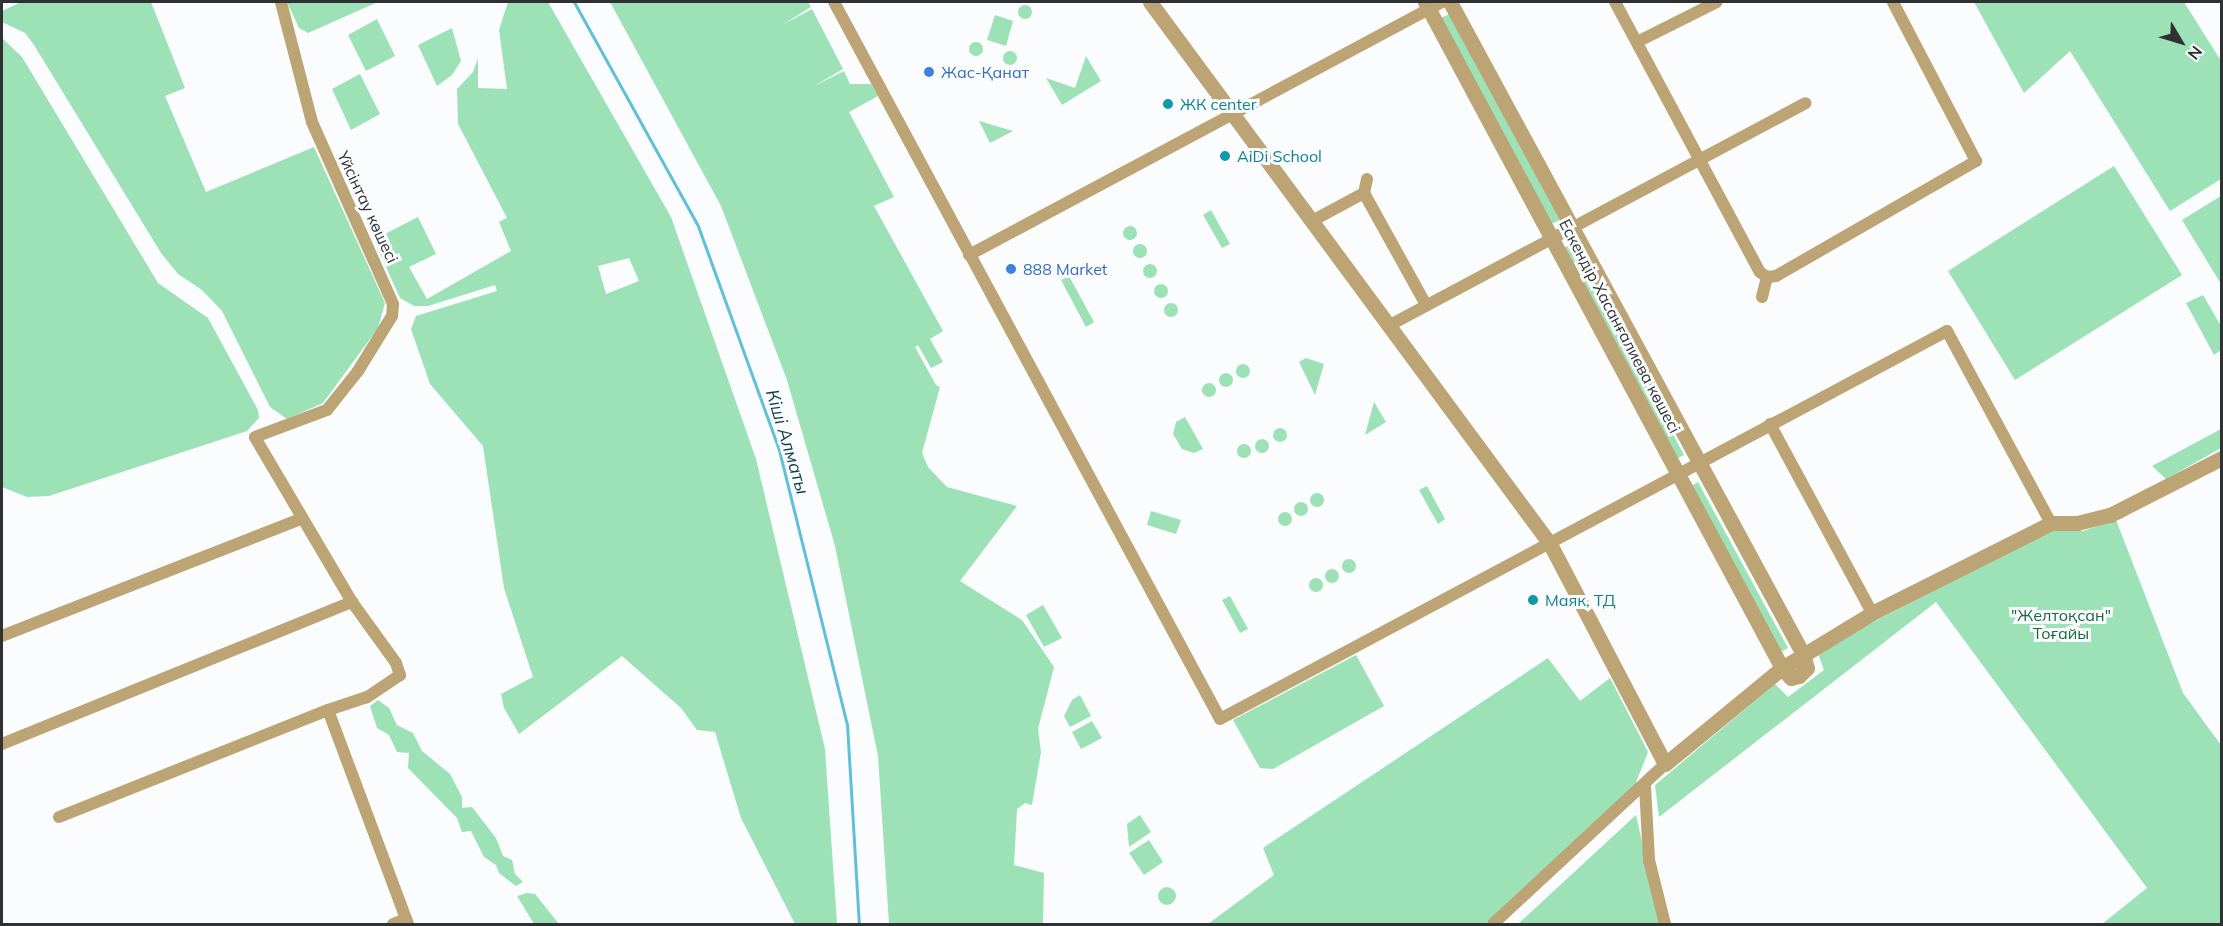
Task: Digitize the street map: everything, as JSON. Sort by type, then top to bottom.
[{"type":"street","name":"Үйсінтау көшесі","points":[[281,2],[312,122],[393,304],[392,316],[358,371],[327,410],[255,437],[301,519]]},
{"type":"street","points":[[834,2],[1220,719],[1947,331],[2051,523]]},
{"type":"street","name":"Ескендір Хасанғалиева көшесі","points":[[1450,2],[1698,464],[1803,654]]},
{"type":"street","points":[[1615,2],[1760,272],[1767,277]]},
{"type":"street","points":[[1638,42],[1717,2]]},
{"type":"street","points":[[1762,297],[1767,277],[1976,161],[1893,2]]},
{"type":"street","points":[[1155,3],[1232,114],[1550,544],[1665,764]]},
{"type":"street","points":[[969,255],[1432,4]]},
{"type":"street","name":"Ескендір Хасанғалиева көшесі","points":[[1432,4],[1553,240],[1782,668]]},
{"type":"street","points":[[1390,325],[1573,230],[1805,104]]},
{"type":"street","points":[[1367,179],[1364,193],[1426,305]]},
{"type":"street","points":[[1312,221],[1364,193]]},
{"type":"street","points":[[1770,424],[1872,613]]},
{"type":"street","points":[[1493,924],[1645,786],[1665,764],[1782,668],[1803,654],[1872,613],[2051,523],[2077,524],[2110,515],[2222,458]]},
{"type":"street","points":[[2,636],[301,519],[352,602],[396,663],[400,675],[367,697],[328,710],[59,817]]},
{"type":"street","points":[[2,744],[352,602]]},
{"type":"street","points":[[328,710],[407,922],[393,924]]},
{"type":"street","points":[[1645,786],[1649,860],[1665,924]]},
{"type":"green space","points":[[21,2],[151,2],[185,88],[165,96],[206,192],[314,147],[385,303],[378,328],[323,403],[287,419],[270,407],[222,311],[202,290],[178,274],[161,253],[34,45],[25,33],[2,22],[2,11]]},
{"type":"green space","points":[[287,2],[378,2],[308,33],[299,28]]},
{"type":"green space","points":[[508,2],[548,2],[671,217],[756,459],[825,749],[837,924],[795,924],[741,818],[715,732],[697,730],[681,708],[622,656],[519,734],[504,708],[501,694],[533,677],[504,588],[483,446],[430,384],[411,329],[416,316],[497,291],[495,285],[428,306],[414,306],[400,298],[376,245],[379,237],[418,217],[436,254],[409,267],[427,299],[511,251],[499,222],[507,218],[458,124],[457,89],[473,72],[478,58],[478,88],[507,89],[499,30]],"holes":[[[629,258],[639,281],[606,294],[598,266]]]},
{"type":"green space","points":[[610,2],[808,2],[811,7],[782,25],[812,9],[843,69],[814,86],[844,71],[850,84],[871,84],[878,96],[849,112],[894,197],[874,206],[943,331],[930,339],[943,362],[931,368],[918,345],[915,347],[936,385],[940,387],[922,453],[928,467],[947,487],[1017,506],[960,581],[1022,620],[1054,667],[1038,729],[1041,752],[1032,805],[1025,803],[1017,809],[1014,865],[1044,873],[1043,924],[889,924],[878,756],[835,546],[787,380],[721,206]]},
{"type":"green space","points":[[1974,2],[2184,2],[2221,61],[2221,179],[2170,211],[2070,51],[2024,93]]},
{"type":"green space","points":[[1022,5],[1028,5],[1032,12],[1028,19],[1022,19],[1018,15],[1018,9]]},
{"type":"green space","points":[[1449,14],[1560,220],[1551,224],[1441,18]]},
{"type":"green space","points":[[995,15],[1013,21],[1006,46],[987,40]]},
{"type":"green space","points":[[377,19],[395,56],[366,71],[348,35]]},
{"type":"green space","points":[[452,28],[461,61],[452,75],[437,86],[418,45]]},
{"type":"green space","points":[[2,38],[22,57],[158,283],[208,318],[258,410],[259,418],[247,431],[49,496],[27,497],[2,487]]},
{"type":"green space","points":[[973,42],[979,42],[983,49],[979,56],[973,56],[969,52],[969,46]]},
{"type":"green space","points":[[1007,51],[1013,51],[1017,58],[1013,65],[1007,65],[1003,61],[1003,55]]},
{"type":"green space","points":[[1086,56],[1101,81],[1062,105],[1046,78],[1075,88]]},
{"type":"green space","points":[[360,74],[380,114],[351,130],[332,89]]},
{"type":"green space","points":[[979,121],[1013,131],[990,143]]},
{"type":"green space","points":[[2114,166],[2182,275],[2015,380],[1948,271]]},
{"type":"green space","points":[[2221,196],[2221,284],[2182,220]]},
{"type":"green space","points":[[1211,210],[1230,244],[1222,248],[1203,215]]},
{"type":"green space","points":[[1127,226],[1133,226],[1137,233],[1133,240],[1127,240],[1123,236],[1123,230]]},
{"type":"green space","points":[[1137,244],[1143,244],[1147,251],[1143,258],[1137,258],[1133,254],[1133,248]]},
{"type":"green space","points":[[1572,244],[1684,455],[1676,459],[1564,248]]},
{"type":"green space","points":[[1147,264],[1153,264],[1157,271],[1153,278],[1147,278],[1143,274],[1143,268]]},
{"type":"green space","points":[[1069,276],[1094,322],[1086,327],[1061,280]]},
{"type":"green space","points":[[1158,284],[1164,284],[1168,291],[1164,298],[1158,298],[1154,294],[1154,288]]},
{"type":"green space","points":[[2203,295],[2221,326],[2221,350],[2214,355],[2186,303]]},
{"type":"green space","points":[[1168,303],[1174,303],[1178,310],[1174,317],[1168,317],[1164,313],[1164,307]]},
{"type":"green space","points":[[1306,358],[1324,364],[1315,395],[1299,362]]},
{"type":"green space","points":[[1240,364],[1246,364],[1250,371],[1246,378],[1240,378],[1236,374],[1236,368]]},
{"type":"green space","points":[[1223,373],[1229,373],[1233,380],[1229,387],[1223,387],[1219,383],[1219,377]]},
{"type":"green space","points":[[1206,383],[1212,383],[1216,390],[1212,397],[1206,397],[1202,393],[1202,387]]},
{"type":"green space","points":[[1374,402],[1386,422],[1365,435]]},
{"type":"green space","points":[[1185,417],[1203,449],[1194,453],[1182,449],[1173,434],[1176,422]]},
{"type":"green space","points":[[1277,428],[1283,428],[1287,435],[1283,442],[1277,442],[1273,438],[1273,432]]},
{"type":"green space","points":[[2221,429],[2221,448],[2166,479],[2152,466]]},
{"type":"green space","points":[[1259,439],[1265,439],[1269,446],[1265,453],[1259,453],[1255,449],[1255,443]]},
{"type":"green space","points":[[1241,444],[1247,444],[1251,451],[1247,458],[1241,458],[1237,454],[1237,448]]},
{"type":"green space","points":[[1698,482],[1788,648],[1779,653],[1691,486]]},
{"type":"green space","points":[[1427,486],[1445,519],[1438,524],[1419,490]]},
{"type":"green space","points":[[1314,493],[1320,493],[1324,500],[1320,507],[1314,507],[1310,503],[1310,497]]},
{"type":"green space","points":[[1298,502],[1304,502],[1308,509],[1304,516],[1298,516],[1294,512],[1294,506]]},
{"type":"green space","points":[[1151,511],[1181,520],[1176,534],[1147,525]]},
{"type":"green space","points":[[1282,512],[1288,512],[1292,519],[1288,526],[1282,526],[1278,522],[1278,516]]},
{"type":"green space","name":"\"Желтоқсан\" Тоғайы","points":[[2116,520],[2183,693],[2221,745],[2221,924],[2102,924],[2147,888],[1936,602],[1659,817],[1655,785],[1775,684],[1788,697],[1824,670],[1817,651],[2052,530],[2083,531]]},
{"type":"green space","points":[[1346,559],[1352,559],[1356,566],[1352,573],[1346,573],[1342,569],[1342,563]]},
{"type":"green space","points":[[1329,569],[1335,569],[1339,576],[1335,583],[1329,583],[1325,579],[1325,573]]},
{"type":"green space","points":[[1313,578],[1319,578],[1323,585],[1319,592],[1313,592],[1309,588],[1309,582]]},
{"type":"green space","points":[[1230,596],[1248,629],[1240,633],[1222,600]]},
{"type":"green space","points":[[1043,605],[1062,638],[1044,647],[1026,615]]},
{"type":"green space","points":[[1356,655],[1384,706],[1273,769],[1260,768],[1233,720]]},
{"type":"green space","points":[[1548,658],[1580,701],[1610,678],[1648,752],[1635,785],[1485,924],[1208,924],[1274,875],[1263,848]]},
{"type":"green space","points":[[1080,695],[1091,716],[1070,727],[1064,716],[1072,700]]},
{"type":"green space","points":[[378,700],[389,708],[397,725],[413,733],[422,751],[450,774],[462,797],[462,808],[472,807],[496,838],[503,856],[512,860],[515,874],[523,882],[516,886],[499,873],[496,865],[484,857],[471,831],[462,832],[457,818],[408,768],[409,753],[397,752],[389,735],[377,728],[370,706]]},
{"type":"green space","points":[[1092,721],[1102,738],[1081,749],[1072,732]]},
{"type":"green space","points":[[1140,815],[1151,832],[1129,847],[1127,824]]},
{"type":"green space","points":[[1636,815],[1660,924],[1518,924]]},
{"type":"green space","points":[[1149,840],[1163,862],[1144,875],[1129,853]]},
{"type":"green space","points":[[1163,887],[1171,887],[1176,892],[1174,903],[1163,905],[1158,900],[1158,892]]},
{"type":"green space","points":[[527,893],[535,894],[559,924],[534,924],[517,896]]},
{"type":"waterway","name":"Кіші Алматы","points":[[574,2],[698,226],[779,450],[847,724],[859,924]]},
{"type":"place","name":"Жас-Қанат","points":[[929,72]]},
{"type":"place","name":"ЖК center","points":[[1168,104]]},
{"type":"place","name":"AiDi School","points":[[1225,156]]},
{"type":"place","name":"888 Market","points":[[1011,269]]},
{"type":"place","name":"Маяк, ТД","points":[[1533,600]]}]
